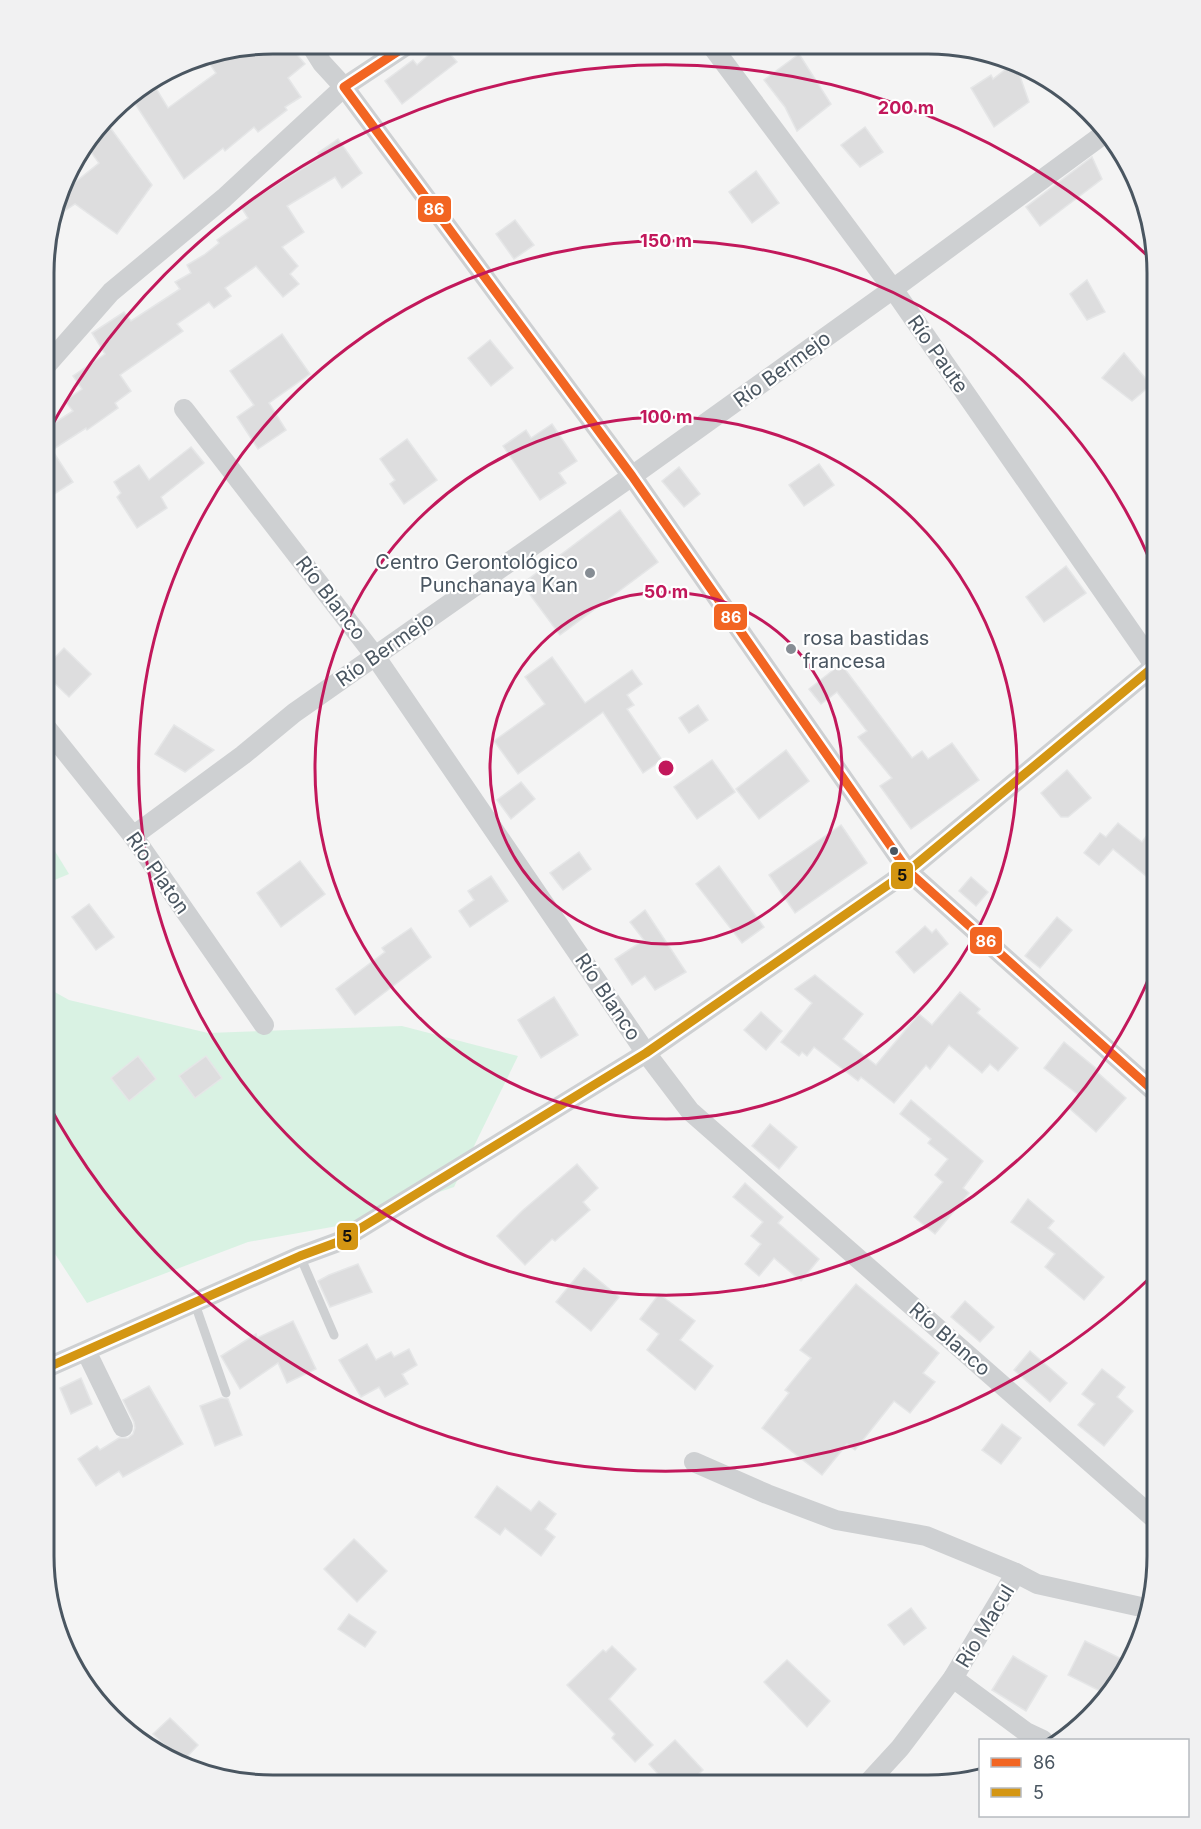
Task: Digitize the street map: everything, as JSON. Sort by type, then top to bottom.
[{"type":"street","points":[[316,54],[344,87],[632,476],[908,871],[1147,1085]]},
{"type":"street","points":[[54,357],[111,292],[224,198],[344,87],[394,54]]},
{"type":"street","name":"Río Paute","points":[[718,54],[893,289],[1147,653]]},
{"type":"street","name":"Río Bermejo","points":[[133,836],[243,755],[294,713],[632,476],[1100,137]]},
{"type":"street","name":"Río Blanco","points":[[184,409],[375,656],[646,1053],[690,1111],[1147,1512]]},
{"type":"street","points":[[54,1365],[300,1256],[338,1242],[646,1053],[908,871],[1147,673]]},
{"type":"street","name":"Río Platon","points":[[54,737],[133,836],[264,1025]]},
{"type":"street","points":[[86,1351],[123,1427]]},
{"type":"street","points":[[694,1462],[767,1494],[836,1520],[926,1536],[1016,1573]]},
{"type":"street","name":"Río Macul","points":[[875,1775],[900,1748],[953,1678],[1016,1573],[1037,1584],[1141,1607]]},
{"type":"street","points":[[953,1678],[1030,1738]]},
{"type":"lane","points":[[300,1256],[333,1335]]},
{"type":"lane","points":[[195,1304],[226,1393]]},
{"type":"green space","points":[[54,850],[69,874],[54,880]]},
{"type":"green space","points":[[54,992],[69,1000],[208,1033],[402,1026],[518,1056],[454,1187],[343,1225],[248,1242],[87,1303],[54,1252]]},
{"type":"building","points":[[258,54],[296,54],[305,64],[288,78],[301,97],[285,107],[287,110],[258,132],[254,127],[225,151],[223,148],[184,179],[135,103],[156,88],[168,108],[216,73],[209,63]]},
{"type":"building","points":[[430,54],[450,54],[457,62],[402,104],[385,81],[413,60],[417,65]]},
{"type":"building","points":[[799,54],[831,104],[797,131],[785,107],[764,80]]},
{"type":"building","points":[[1006,69],[1019,74],[1029,102],[994,127],[971,88],[991,75],[993,79]]},
{"type":"building","points":[[109,127],[152,185],[117,234],[75,204],[62,212],[74,184],[99,163],[91,152]]},
{"type":"building","points":[[865,127],[883,152],[860,167],[841,145]]},
{"type":"building","points":[[338,139],[362,173],[342,188],[335,177],[287,206],[304,232],[282,247],[298,266],[290,274],[299,284],[283,297],[256,266],[225,288],[231,296],[214,308],[209,302],[177,324],[183,331],[120,375],[131,391],[115,403],[118,408],[87,430],[86,428],[54,449],[54,423],[73,411],[65,401],[82,389],[73,376],[105,354],[92,333],[124,312],[131,321],[180,289],[175,282],[191,273],[187,265],[204,255],[219,243],[217,240],[248,218],[241,207],[321,157],[318,153]]},
{"type":"building","points":[[1092,157],[1102,179],[1040,226],[1026,207]]},
{"type":"building","points":[[756,171],[779,203],[752,223],[729,192]]},
{"type":"building","points":[[515,220],[534,245],[514,259],[496,234]]},
{"type":"building","points":[[1087,280],[1105,312],[1087,320],[1070,294]]},
{"type":"building","points":[[282,334],[310,374],[269,403],[286,430],[258,449],[237,417],[254,405],[230,371]]},
{"type":"building","points":[[490,340],[513,368],[491,386],[468,358]]},
{"type":"building","points":[[1124,353],[1147,380],[1147,388],[1132,401],[1102,378]]},
{"type":"building","points":[[552,424],[577,461],[559,473],[566,483],[540,500],[503,446],[526,430],[531,438]]},
{"type":"building","points":[[407,439],[437,480],[404,504],[390,484],[395,480],[380,459]]},
{"type":"building","points":[[191,447],[204,463],[161,497],[167,508],[137,528],[117,497],[121,493],[114,482],[139,465],[149,480]]},
{"type":"building","points":[[54,453],[73,482],[54,494]]},
{"type":"building","points":[[819,464],[834,485],[804,506],[789,485]]},
{"type":"building","points":[[679,467],[700,494],[684,507],[662,481]]},
{"type":"building","name":"Centro Gerontológico Punchanaya Kan","points":[[620,510],[658,562],[560,635],[522,584]]},
{"type":"building","points":[[1066,566],[1086,593],[1044,622],[1026,597]]},
{"type":"building","points":[[64,648],[91,674],[69,697],[54,683],[54,659]]},
{"type":"building","points":[[552,657],[585,703],[632,670],[642,684],[627,695],[634,705],[627,709],[662,760],[643,773],[603,712],[518,774],[494,741],[545,704],[525,677]]},
{"type":"building","points":[[841,664],[912,758],[922,751],[928,759],[952,743],[979,780],[911,829],[880,786],[892,778],[858,737],[867,731],[837,692],[821,704],[809,689]]},
{"type":"building","points":[[698,705],[708,720],[689,733],[679,718]]},
{"type":"building","points":[[174,725],[214,750],[185,772],[155,754]]},
{"type":"building","points":[[786,750],[809,781],[759,819],[736,789]]},
{"type":"building","points":[[712,760],[735,792],[697,819],[674,787]]},
{"type":"building","points":[[1067,770],[1091,798],[1068,817],[1061,817],[1041,793]]},
{"type":"building","points":[[521,782],[535,799],[511,819],[497,800]]},
{"type":"building","points":[[1118,823],[1142,842],[1147,835],[1147,877],[1113,849],[1099,865],[1084,853],[1100,833],[1106,837]]},
{"type":"building","points":[[841,825],[867,863],[795,913],[769,875]]},
{"type":"building","points":[[579,852],[591,869],[563,890],[550,873]]},
{"type":"building","points":[[300,861],[325,894],[281,927],[257,893]]},
{"type":"building","points":[[719,866],[764,927],[742,943],[696,884]]},
{"type":"building","points":[[491,876],[508,901],[470,927],[459,911],[474,900],[468,891]]},
{"type":"building","points":[[971,877],[988,892],[976,906],[959,891]]},
{"type":"building","points":[[89,904],[114,937],[96,950],[72,917]]},
{"type":"building","points":[[645,910],[686,972],[655,990],[645,976],[632,985],[615,959],[644,940],[630,922]]},
{"type":"building","points":[[1057,917],[1072,930],[1040,968],[1025,956]]},
{"type":"building","points":[[925,926],[932,933],[936,929],[948,944],[914,973],[896,952]]},
{"type":"building","points":[[411,928],[431,957],[355,1015],[336,989],[385,952],[382,948]]},
{"type":"building","points":[[815,975],[863,1014],[843,1039],[876,1065],[919,1014],[932,1025],[960,992],[980,1009],[977,1013],[1018,1048],[998,1071],[990,1064],[982,1073],[949,1045],[930,1069],[926,1065],[894,1103],[861,1077],[858,1081],[814,1047],[807,1056],[802,1052],[799,1056],[781,1042],[812,1003],[795,989]]},
{"type":"building","points":[[554,997],[578,1035],[541,1058],[518,1020]]},
{"type":"building","points":[[761,1012],[782,1031],[766,1050],[744,1030]]},
{"type":"building","points":[[1064,1042],[1098,1070],[1097,1072],[1126,1098],[1096,1132],[1069,1108],[1080,1096],[1044,1068]]},
{"type":"building","points":[[138,1056],[156,1079],[129,1101],[111,1078]]},
{"type":"building","points":[[206,1056],[222,1078],[195,1098],[179,1076]]},
{"type":"building","points":[[911,1100],[983,1161],[963,1188],[969,1193],[935,1234],[914,1217],[943,1182],[935,1175],[948,1159],[928,1143],[931,1139],[900,1114]]},
{"type":"building","points":[[770,1124],[797,1147],[779,1169],[752,1146]]},
{"type":"building","points":[[577,1164],[598,1188],[583,1202],[590,1210],[555,1241],[552,1239],[525,1265],[497,1236],[522,1211]]},
{"type":"building","points":[[745,1183],[783,1217],[778,1223],[819,1259],[801,1281],[774,1258],[759,1276],[745,1264],[761,1244],[751,1236],[763,1222],[733,1197]]},
{"type":"building","points":[[1028,1199],[1054,1221],[1048,1228],[1104,1277],[1084,1300],[1045,1267],[1055,1254],[1011,1222]]},
{"type":"building","points":[[358,1264],[372,1292],[330,1307],[318,1281]]},
{"type":"building","points":[[584,1268],[619,1297],[591,1331],[556,1302]]},
{"type":"building","points":[[856,1284],[939,1353],[923,1373],[935,1382],[910,1413],[894,1401],[855,1450],[847,1444],[822,1475],[762,1428],[789,1393],[785,1390],[811,1358],[800,1350]]},
{"type":"building","points":[[659,1294],[695,1321],[680,1340],[713,1366],[695,1390],[647,1350],[659,1334],[640,1319]]},
{"type":"building","points":[[965,1301],[994,1327],[980,1342],[951,1317]]},
{"type":"building","points":[[293,1321],[316,1369],[287,1383],[278,1363],[240,1389],[221,1356],[256,1334],[257,1338]]},
{"type":"building","points":[[367,1344],[376,1360],[391,1352],[394,1357],[409,1349],[417,1365],[402,1374],[408,1384],[385,1397],[379,1387],[361,1397],[339,1360]]},
{"type":"building","points":[[1030,1351],[1067,1383],[1050,1402],[1014,1370]]},
{"type":"building","points":[[1102,1369],[1125,1387],[1117,1397],[1133,1411],[1104,1446],[1078,1425],[1095,1404],[1082,1394]]},
{"type":"building","points":[[81,1378],[92,1404],[71,1414],[60,1388]]},
{"type":"building","points":[[149,1386],[183,1444],[123,1477],[119,1471],[96,1486],[78,1459],[97,1446],[100,1450],[119,1438],[128,1438],[133,1434],[134,1422],[123,1400]]},
{"type":"building","points":[[221,1398],[228,1399],[242,1435],[215,1446],[200,1406]]},
{"type":"building","points":[[1002,1424],[1021,1438],[1001,1464],[982,1450]]},
{"type":"building","points":[[497,1486],[531,1511],[539,1501],[556,1514],[545,1529],[555,1537],[541,1556],[505,1528],[500,1535],[475,1517]]},
{"type":"building","points":[[354,1539],[387,1571],[357,1602],[324,1569]]},
{"type":"building","points":[[911,1608],[926,1628],[904,1645],[888,1625]]},
{"type":"building","points":[[349,1614],[376,1632],[365,1647],[338,1629]]},
{"type":"building","points":[[1085,1641],[1121,1659],[1100,1691],[1068,1675]]},
{"type":"building","points":[[612,1646],[636,1669],[609,1699],[653,1745],[635,1762],[612,1738],[615,1734],[567,1685],[603,1650],[606,1652]]},
{"type":"building","points":[[1013,1656],[1047,1676],[1026,1711],[992,1690]]},
{"type":"building","points":[[787,1660],[830,1701],[807,1727],[764,1682]]},
{"type":"building","points":[[170,1718],[198,1745],[187,1757],[168,1748],[153,1734]]},
{"type":"building","points":[[675,1740],[703,1770],[698,1775],[659,1775],[649,1764]]},
{"type":"transit line","name":"86","points":[[394,54],[344,87],[632,476],[908,871],[1147,1085]]},
{"type":"transit line","name":"5","points":[[54,1365],[300,1256],[338,1242],[646,1053],[908,871],[1147,672]]},
{"type":"place","name":"Centro Gerontológico Punchanaya Kan","points":[[590,573]]},
{"type":"place","name":"rosa bastidas francesa","points":[[791,649]]}]
